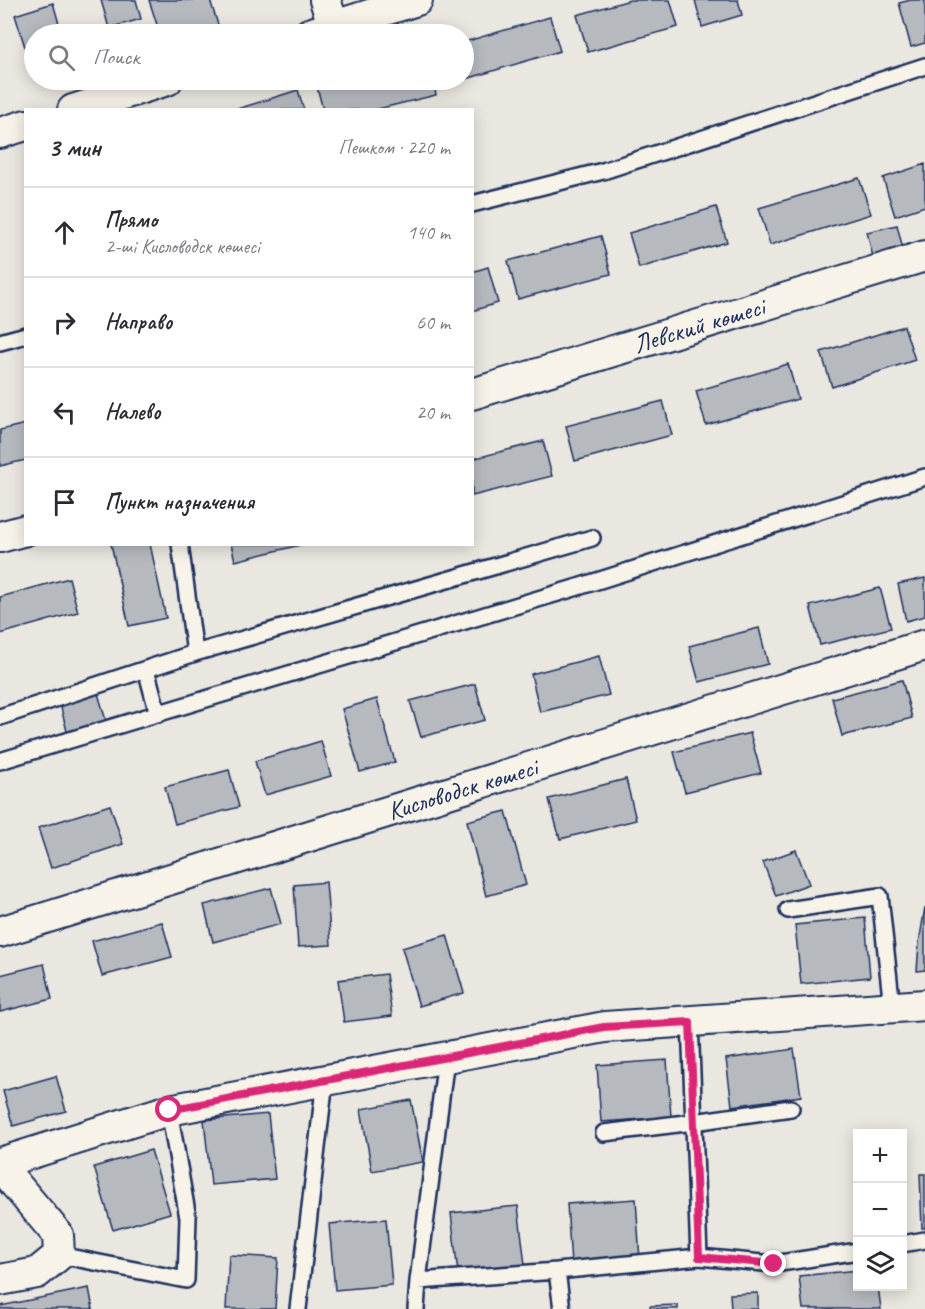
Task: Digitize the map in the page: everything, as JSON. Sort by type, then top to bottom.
[{"type":"street","points":[[322,20],[417,0]]},
{"type":"street","points":[[78,108],[135,90]]},
{"type":"street","points":[[0,133],[24,125]]},
{"type":"street","name":"Левский көшесі","points":[[474,393],[925,256]]},
{"type":"street","points":[[0,537],[24,531]]},
{"type":"street","name":"Кисловодск көшесі","points":[[0,932],[925,645]]},
{"type":"street","points":[[0,1280],[37,1273],[59,1255],[58,1235],[0,1165],[169,1110],[604,1027],[925,1005]]},
{"type":"lane","points":[[474,203],[603,171],[925,66]]},
{"type":"lane","points":[[0,342],[24,336]]},
{"type":"lane","points":[[0,761],[589,584],[925,477]]},
{"type":"lane","points":[[0,717],[195,653],[592,538]]},
{"type":"lane","points":[[180,546],[195,653]]},
{"type":"lane","points":[[146,669],[158,714]]},
{"type":"lane","points":[[788,910],[880,896],[892,1008]]},
{"type":"lane","points":[[690,1022],[699,1257]]},
{"type":"lane","points":[[416,1309],[446,1058]]},
{"type":"lane","points":[[298,1309],[325,1080]]},
{"type":"lane","points":[[604,1133],[791,1108]]},
{"type":"lane","points":[[59,1255],[186,1280],[188,1218],[169,1110]]},
{"type":"lane","points":[[907,1243],[925,1240]]},
{"type":"lane","points":[[418,1281],[557,1271],[699,1257],[774,1264],[853,1252]]},
{"type":"lane","points":[[557,1271],[562,1309]]},
{"type":"building","points":[[101,0],[136,0],[141,19],[123,24],[108,24]]},
{"type":"building","points":[[149,0],[210,0],[218,24],[157,24]]},
{"type":"building","points":[[630,0],[670,0],[678,27],[588,52],[577,15]]},
{"type":"building","points":[[695,0],[738,0],[742,15],[702,27]]},
{"type":"building","points":[[925,0],[925,43],[911,47],[899,3]]},
{"type":"building","points":[[53,3],[59,24],[24,24],[24,44],[15,15]]},
{"type":"building","points":[[550,17],[560,51],[474,77],[474,39]]},
{"type":"building","points":[[298,90],[303,108],[240,108]]},
{"type":"building","points":[[318,90],[435,90],[436,95],[382,108],[322,108]]},
{"type":"building","points":[[925,164],[925,206],[895,216],[883,178]]},
{"type":"building","points":[[859,178],[871,214],[770,245],[759,208]]},
{"type":"building","points":[[716,207],[727,242],[639,268],[629,233]]},
{"type":"building","points":[[897,225],[903,249],[873,257],[867,232]]},
{"type":"building","points":[[601,236],[611,274],[518,299],[508,261]]},
{"type":"building","points":[[488,267],[498,303],[474,310],[474,271]]},
{"type":"building","points":[[904,326],[915,360],[832,387],[821,352]]},
{"type":"building","points":[[788,364],[798,399],[706,425],[696,391]]},
{"type":"building","points":[[663,401],[672,435],[575,461],[566,426]]},
{"type":"building","points":[[24,424],[24,460],[0,466],[0,430]]},
{"type":"building","points":[[543,441],[552,476],[474,496],[474,458]]},
{"type":"building","points":[[111,546],[150,546],[166,618],[129,626]]},
{"type":"building","points":[[231,546],[296,546],[235,561]]},
{"type":"building","points":[[69,578],[78,612],[0,634],[0,597]]},
{"type":"building","points":[[925,578],[925,616],[906,621],[898,584]]},
{"type":"building","points":[[880,588],[891,628],[820,645],[810,606]]},
{"type":"building","points":[[759,628],[768,664],[699,682],[689,646]]},
{"type":"building","points":[[599,656],[609,695],[540,712],[531,674]]},
{"type":"building","points":[[902,680],[912,718],[842,736],[832,698]]},
{"type":"building","points":[[475,684],[485,720],[421,737],[410,701]]},
{"type":"building","points":[[97,690],[107,724],[68,735],[59,700]]},
{"type":"building","points":[[377,699],[395,762],[360,772],[342,709]]},
{"type":"building","points":[[750,733],[761,773],[685,792],[674,752]]},
{"type":"building","points":[[321,741],[331,776],[265,795],[255,761]]},
{"type":"building","points":[[229,770],[239,807],[175,824],[165,787]]},
{"type":"building","points":[[626,779],[636,820],[560,839],[549,799]]},
{"type":"building","points":[[110,805],[123,844],[51,868],[38,828]]},
{"type":"building","points":[[506,811],[526,885],[486,896],[467,821]]},
{"type":"building","points":[[796,850],[809,884],[776,896],[763,862]]},
{"type":"building","points":[[326,882],[331,945],[298,947],[294,885]]},
{"type":"building","points":[[271,888],[281,924],[213,942],[204,905]]},
{"type":"building","points":[[925,907],[925,970],[917,971],[919,943]]},
{"type":"building","points":[[865,918],[870,977],[801,984],[795,925]]},
{"type":"building","points":[[162,922],[172,957],[102,976],[92,941]]},
{"type":"building","points":[[447,935],[464,993],[419,1006],[402,948]]},
{"type":"building","points":[[44,964],[52,999],[0,1012],[0,975]]},
{"type":"building","points":[[386,974],[392,1016],[344,1022],[338,980]]},
{"type":"building","points":[[794,1049],[801,1096],[732,1106],[726,1059]]},
{"type":"building","points":[[667,1060],[671,1117],[601,1122],[597,1065]]},
{"type":"building","points":[[56,1076],[66,1111],[13,1126],[3,1091]]},
{"type":"building","points":[[411,1100],[423,1162],[372,1171],[361,1109]]},
{"type":"building","points":[[268,1114],[275,1179],[211,1185],[204,1120]]},
{"type":"building","points":[[151,1150],[170,1213],[113,1230],[94,1167]]},
{"type":"building","points":[[920,1174],[925,1174],[925,1228],[922,1228]]},
{"type":"building","points":[[636,1199],[640,1260],[571,1264],[567,1204]]},
{"type":"building","points":[[518,1206],[525,1265],[458,1273],[451,1213]]},
{"type":"building","points":[[386,1219],[392,1285],[335,1290],[329,1224]]},
{"type":"building","points":[[229,1255],[278,1258],[275,1309],[226,1309]]},
{"type":"building","points":[[853,1271],[853,1291],[879,1291],[881,1309],[803,1309],[799,1276]]},
{"type":"building","points":[[89,1288],[93,1309],[0,1309],[0,1306]]},
{"type":"building","points":[[758,1293],[758,1309],[731,1309],[730,1294]]},
{"type":"building","points":[[678,1305],[678,1309],[650,1309],[650,1306]]},
{"type":"route","points":[[169,1110],[604,1027],[690,1022],[699,1257],[774,1264]]}]
